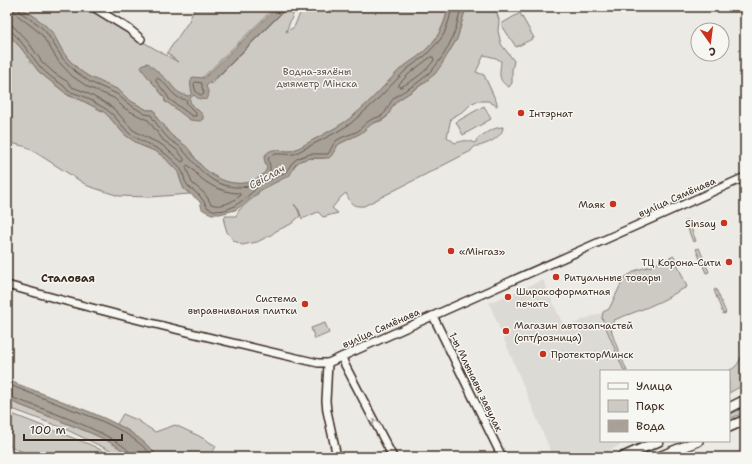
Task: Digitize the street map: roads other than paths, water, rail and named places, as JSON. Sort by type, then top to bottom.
[{"type":"main road","points":[[730,408],[745,400]]},
{"type":"main road","points":[[730,427],[745,420]]},
{"type":"main road","points":[[623,457],[657,442]]},
{"type":"main road","points":[[660,457],[696,442]]},
{"type":"street","points":[[93,7],[129,29],[141,39]]},
{"type":"street","name":"вуліца Сямёнава","points":[[328,363],[745,177]]},
{"type":"street","points":[[7,285],[78,305],[205,337],[318,363],[328,363],[326,401],[327,412],[337,457]]},
{"type":"street","name":"1-ы Млынавы завулак","points":[[433,316],[502,457]]},
{"type":"street","points":[[342,356],[345,365],[393,457]]},
{"type":"water","name":"Свіслач","points":[[7,7],[20,7],[45,25],[53,33],[63,52],[78,69],[88,76],[119,90],[129,100],[147,110],[154,110],[157,118],[170,134],[186,146],[197,161],[211,174],[225,181],[241,183],[257,179],[266,171],[267,167],[264,158],[266,154],[272,150],[292,151],[345,122],[353,116],[371,100],[399,70],[431,44],[445,21],[448,7],[466,7],[457,39],[435,74],[397,101],[384,119],[373,123],[361,133],[339,144],[329,158],[310,158],[300,161],[295,165],[290,175],[261,190],[235,210],[220,214],[212,214],[202,209],[200,202],[184,189],[178,172],[165,158],[157,152],[140,145],[124,134],[104,112],[66,94],[39,72],[21,48],[7,33]]},
{"type":"water","points":[[277,7],[287,7],[218,76],[206,86],[209,94],[207,99],[200,99],[194,95],[190,98],[190,102],[203,115],[203,119],[200,121],[190,120],[165,102],[164,97],[141,67],[143,64],[148,63],[178,92],[189,96],[192,93],[191,83],[193,77],[204,78]]},
{"type":"water","points":[[7,380],[92,413],[116,424],[139,438],[158,457],[130,457],[118,447],[97,436],[7,400]]},
{"type":"place","name":"Інтэрнат","points":[[521,113]]},
{"type":"place","name":"Маяк","points":[[613,204]]},
{"type":"place","name":"Sinsay","points":[[724,223]]},
{"type":"place","name":"«Мінгаз»","points":[[451,251]]},
{"type":"place","name":"ТЦ Корона-Сити","points":[[729,262]]},
{"type":"place","name":"Ритуальные товары","points":[[556,277]]},
{"type":"place","name":"Широкоформатная печать","points":[[508,297]]},
{"type":"place","name":"Система выравнивания плитки","points":[[305,304]]},
{"type":"place","name":"Магазин автозапчастей (опт/розница)","points":[[506,331]]},
{"type":"place","name":"ПротекторМинск","points":[[543,354]]},
{"type":"district","name":"Сталовая","points":[[68,278]]},
{"type":"park label","name":"Водна-зялёны дыяметр Мінска","points":[[317,76]]}]
